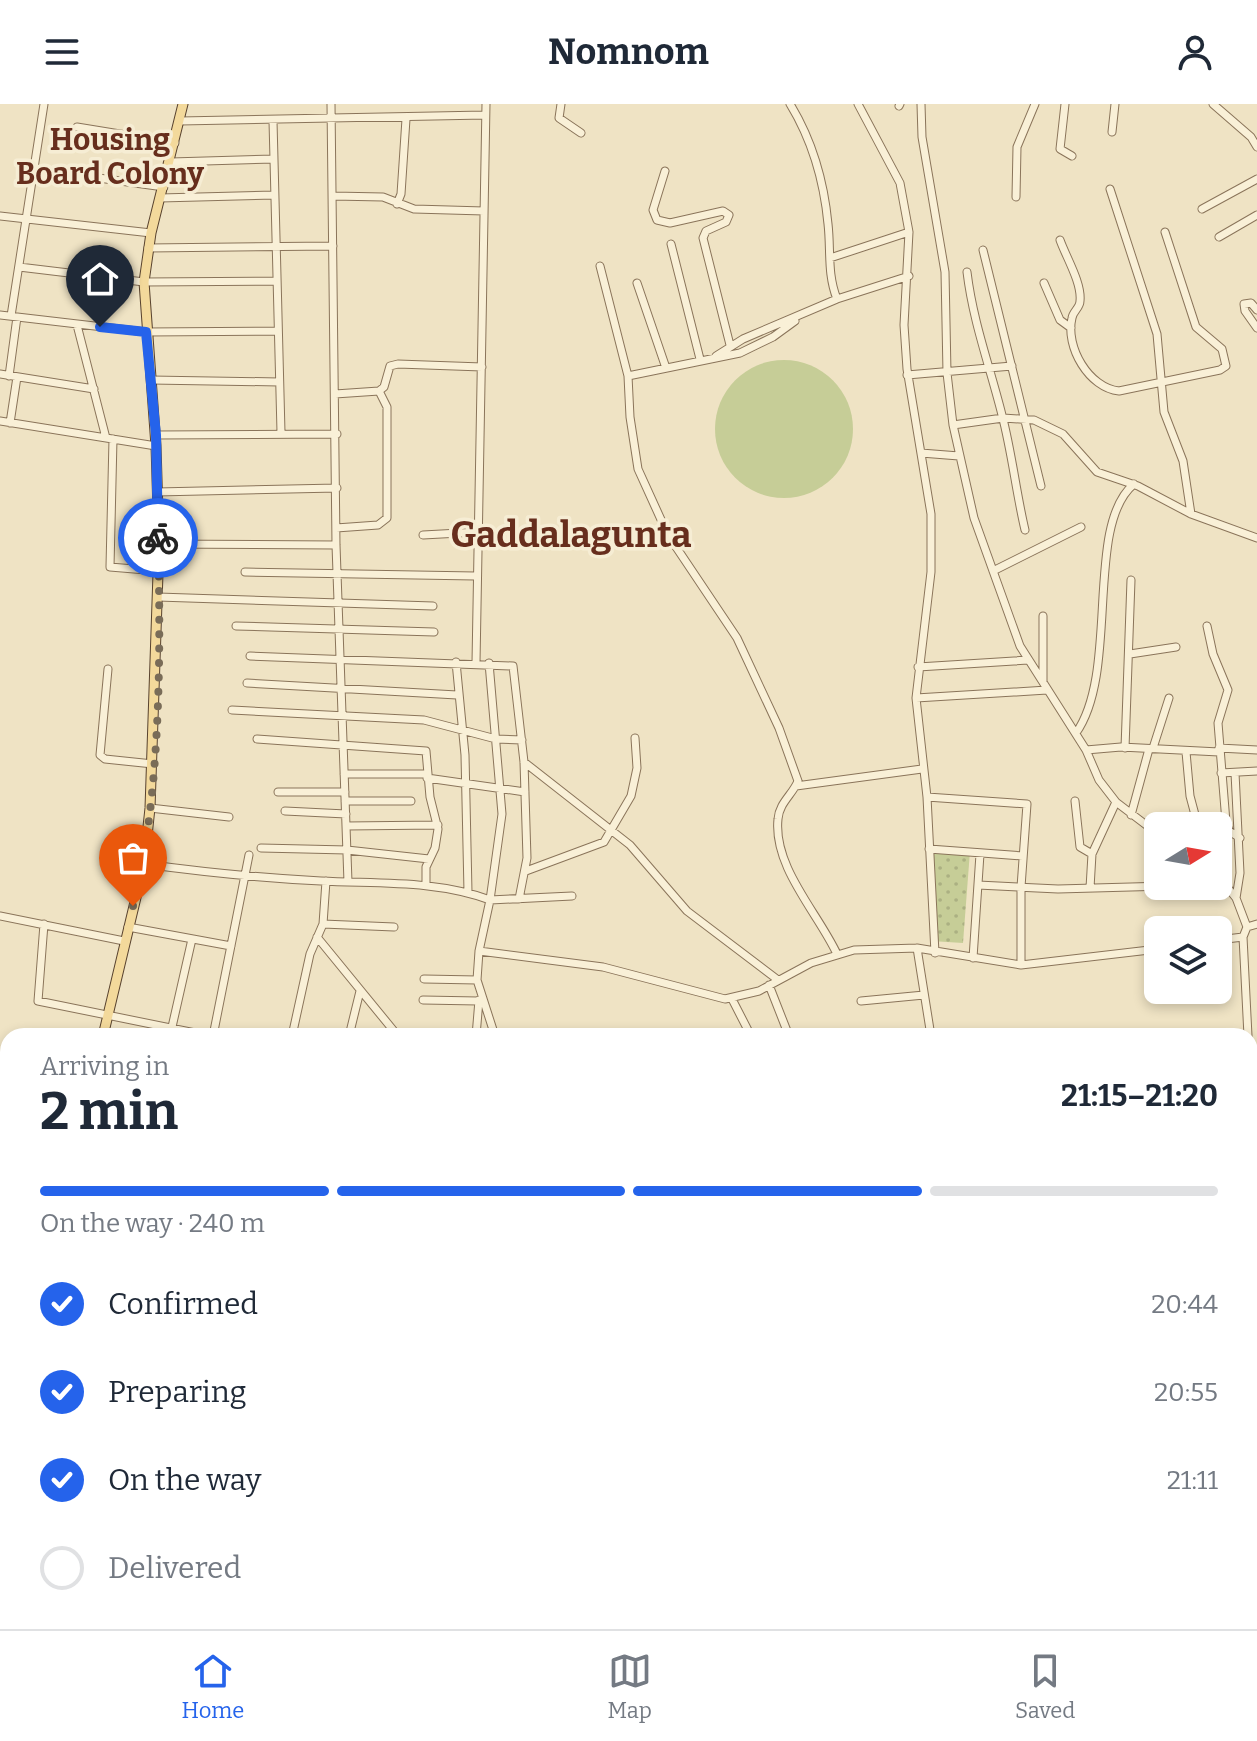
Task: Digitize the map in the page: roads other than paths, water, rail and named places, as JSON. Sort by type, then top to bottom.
[{"type":"main road","points":[[105,1028],[144,864],[150,808],[159,544],[156,441],[144,282],[151,233],[183,104]]},
{"type":"street","points":[[10,423],[19,267],[44,104]]},
{"type":"street","points":[[331,104],[336,545],[348,882]]},
{"type":"street","points":[[476,663],[475,576],[486,104]]},
{"type":"street","points":[[561,104],[559,118],[581,133]]},
{"type":"street","points":[[790,104],[804,128],[818,171],[829,226],[830,279],[837,299]]},
{"type":"street","points":[[858,104],[900,183],[909,232],[904,325],[907,375],[931,514],[931,572],[916,698],[927,797],[935,953]]},
{"type":"street","points":[[921,104],[922,137],[945,272],[947,373],[953,425],[974,518],[1028,660],[1076,733],[1099,780],[1116,802],[1144,824]]},
{"type":"street","points":[[1016,197],[1017,147],[1035,104]]},
{"type":"street","points":[[1065,104],[1060,149],[1072,156]]},
{"type":"street","points":[[1112,132],[1115,104]]},
{"type":"street","points":[[1213,104],[1254,134],[1257,147]]},
{"type":"street","points":[[180,121],[406,119],[485,115]]},
{"type":"street","points":[[397,204],[401,194],[406,119]]},
{"type":"street","points":[[273,121],[281,432]]},
{"type":"street","points":[[77,127],[175,143]]},
{"type":"street","points":[[171,162],[274,159]]},
{"type":"street","points":[[33,169],[164,187]]},
{"type":"street","points":[[665,171],[653,210],[657,220],[670,223],[723,211],[729,215],[726,222],[706,231],[703,238],[730,345]]},
{"type":"street","points":[[1202,209],[1257,179]]},
{"type":"street","points":[[1110,189],[1157,334],[1164,412],[1183,461],[1191,514]]},
{"type":"street","points":[[160,198],[274,195]]},
{"type":"street","points":[[333,196],[383,197],[414,209],[484,211]]},
{"type":"street","points":[[1219,237],[1257,215]]},
{"type":"street","points":[[0,216],[151,233]]},
{"type":"street","points":[[830,258],[909,232]]},
{"type":"street","points":[[1060,240],[1080,298],[1071,328],[1085,371],[1110,390],[1131,390],[1220,370],[1226,360],[1222,349],[1196,327],[1165,232]]},
{"type":"street","points":[[671,244],[700,359]]},
{"type":"street","points":[[148,248],[333,246]]},
{"type":"street","points":[[983,250],[1024,418],[1034,446],[1041,486]]},
{"type":"street","points":[[600,266],[628,376],[638,469],[668,535],[737,638],[797,773],[796,786],[778,817],[782,844],[797,885],[823,923],[837,954]]},
{"type":"street","points":[[19,267],[144,282],[276,281]]},
{"type":"street","points":[[967,272],[972,315],[1003,418],[1012,477],[1025,530]]},
{"type":"street","points":[[716,356],[730,345],[799,318],[837,299],[909,276]]},
{"type":"street","points":[[637,283],[666,368]]},
{"type":"street","points":[[1044,283],[1060,320],[1071,328]]},
{"type":"street","points":[[1257,310],[1251,303],[1244,304],[1245,311],[1257,328]]},
{"type":"street","points":[[0,315],[146,332],[277,331]]},
{"type":"street","points":[[628,376],[749,349],[799,318]]},
{"type":"street","points":[[77,325],[110,439],[110,567],[158,571]]},
{"type":"street","points":[[335,394],[379,391],[384,387],[390,366],[398,364],[482,367]]},
{"type":"street","points":[[907,375],[1012,366]]},
{"type":"street","points":[[0,374],[94,389]]},
{"type":"street","points":[[151,380],[279,382]]},
{"type":"street","points":[[336,528],[378,525],[387,518],[387,407],[379,391]]},
{"type":"street","points":[[953,425],[1024,418],[1063,434],[1097,472],[1134,484],[1191,514],[1257,538]]},
{"type":"street","points":[[0,421],[110,439],[156,441],[281,432],[337,434]]},
{"type":"street","points":[[921,453],[959,456]]},
{"type":"street","points":[[1076,733],[1094,685],[1104,613],[1110,529],[1117,505],[1134,484]]},
{"type":"street","points":[[157,492],[337,488]]},
{"type":"street","points":[[993,571],[1081,527]]},
{"type":"street","points":[[423,535],[478,532]]},
{"type":"street","points":[[159,544],[336,545]]},
{"type":"street","points":[[245,572],[475,576]]},
{"type":"street","points":[[1125,748],[1131,580]]},
{"type":"street","points":[[158,597],[433,606]]},
{"type":"street","points":[[1043,616],[1045,687]]},
{"type":"street","points":[[236,626],[339,632],[434,632]]},
{"type":"street","points":[[1207,626],[1213,654],[1228,690],[1220,711],[1219,750],[1226,822],[1229,831],[1240,838]]},
{"type":"street","points":[[1130,654],[1176,647]]},
{"type":"street","points":[[250,656],[513,666],[516,672],[525,792],[526,871],[519,899]]},
{"type":"street","points":[[918,667],[1028,660]]},
{"type":"street","points":[[456,662],[466,781],[468,892]]},
{"type":"street","points":[[477,1028],[479,951],[500,842],[502,788],[489,663]]},
{"type":"street","points":[[108,669],[100,755],[105,759],[153,764]]},
{"type":"street","points":[[247,683],[457,695]]},
{"type":"street","points":[[916,698],[1045,687]]},
{"type":"street","points":[[1131,815],[1169,698]]},
{"type":"street","points":[[232,710],[424,720],[496,739],[522,740]]},
{"type":"street","points":[[526,871],[599,846],[635,784],[635,738]]},
{"type":"street","points":[[257,739],[424,750],[428,756],[427,776],[438,825],[426,885]]},
{"type":"street","points":[[1086,750],[1257,750]]},
{"type":"street","points":[[1186,752],[1194,812]]},
{"type":"street","points":[[524,762],[642,857],[687,911],[778,980]]},
{"type":"street","points":[[796,786],[922,769]]},
{"type":"street","points":[[1221,773],[1257,771]]},
{"type":"street","points":[[1235,773],[1240,838],[1236,898]]},
{"type":"street","points":[[344,774],[427,776],[525,792]]},
{"type":"street","points":[[278,792],[411,801]]},
{"type":"street","points":[[927,797],[1027,804],[1021,887],[1021,965]]},
{"type":"street","points":[[1075,801],[1080,847],[1092,854]]},
{"type":"street","points":[[1090,888],[1092,854],[1116,802]]},
{"type":"street","points":[[150,808],[229,817]]},
{"type":"street","points":[[285,811],[346,814]]},
{"type":"street","points":[[346,826],[438,825]]},
{"type":"street","points":[[261,848],[347,850],[429,859]]},
{"type":"street","points":[[929,849],[1023,856]]},
{"type":"street","points":[[973,958],[980,854]]},
{"type":"street","points":[[213,1028],[249,855]]},
{"type":"street","points":[[144,864],[246,877],[426,885],[468,892],[490,900],[572,896]]},
{"type":"street","points":[[294,1028],[323,924],[326,881]]},
{"type":"street","points":[[978,885],[1144,887]]},
{"type":"street","points":[[1232,893],[1247,927],[1243,937],[1248,1028]]},
{"type":"street","points":[[0,916],[124,941]]},
{"type":"street","points":[[44,924],[38,1001],[107,1017],[176,1028]]},
{"type":"street","points":[[323,924],[394,927]]},
{"type":"street","points":[[1247,927],[1257,924]]},
{"type":"street","points":[[128,927],[231,946]]},
{"type":"street","points":[[317,937],[391,1028]]},
{"type":"street","points":[[1232,938],[1243,937]]},
{"type":"street","points":[[172,1027],[192,939]]},
{"type":"street","points":[[479,951],[603,967],[671,983],[713,998],[732,999],[837,954],[879,948],[917,948],[1021,965],[1144,951]]},
{"type":"street","points":[[917,948],[930,1028]]},
{"type":"street","points":[[424,979],[477,980]]},
{"type":"street","points":[[769,985],[786,1028]]},
{"type":"street","points":[[351,1028],[360,991]]},
{"type":"street","points":[[861,1001],[924,995]]},
{"type":"street","points":[[1246,1000],[1257,998]]},
{"type":"street","points":[[732,999],[747,1028]]},
{"type":"street","points":[[423,1000],[479,1000]]},
{"type":"street","points":[[479,1000],[491,1028]]},
{"type":"district","name":"Housing Board Colony","points":[[110,157]]},
{"type":"district","name":"Gaddalagunta","points":[[571,535]]}]
